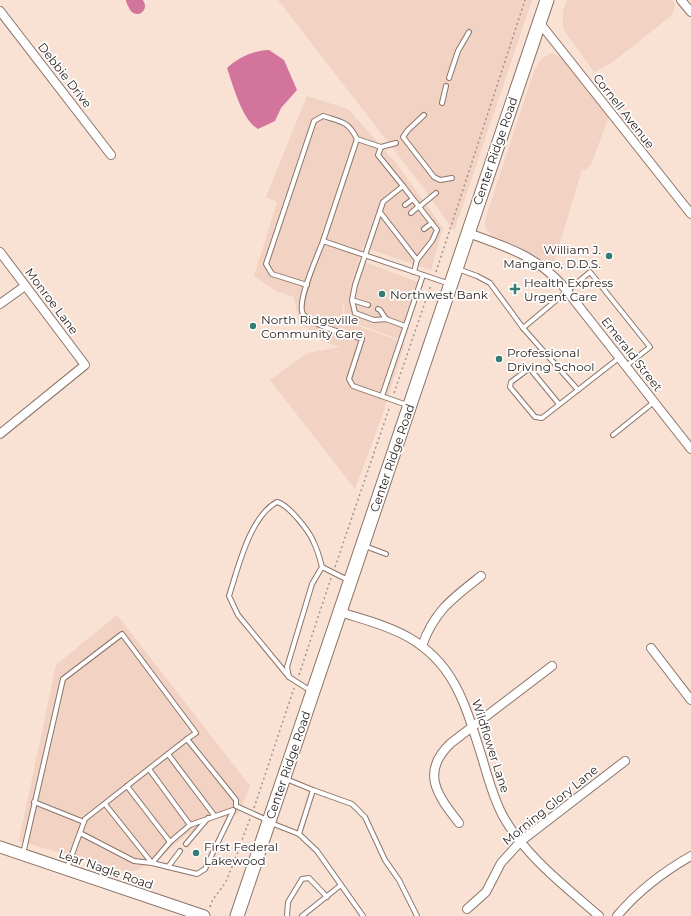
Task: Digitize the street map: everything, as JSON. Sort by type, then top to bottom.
[{"type":"main road","name":"Center Ridge Road","points":[[238,916],[547,0]]},
{"type":"street","points":[[681,0],[691,12]]},
{"type":"street","name":"Debbie Drive","points":[[0,11],[110,155]]},
{"type":"street","name":"Cornell Avenue","points":[[539,22],[691,214]]},
{"type":"street","name":"Emerald Street","points":[[468,233],[514,250],[532,259],[549,271],[567,291],[691,449]]},
{"type":"street","name":"Monroe Lane","points":[[0,252],[85,365],[0,434]]},
{"type":"street","points":[[0,304],[25,286]]},
{"type":"street","points":[[422,646],[433,620],[442,609],[481,576]]},
{"type":"street","name":"Wildflower Lane","points":[[340,612],[407,636],[422,646],[441,663],[453,680],[463,699],[497,803],[504,817],[521,841],[547,871],[599,916]]},
{"type":"street","points":[[651,648],[691,700]]},
{"type":"street","points":[[459,822],[436,792],[434,767],[444,750],[552,666]]},
{"type":"street","name":"Morning Glory Lane","points":[[467,909],[486,892],[501,863],[521,841],[625,760]]},
{"type":"street","name":"Lear Nagle Road","points":[[0,847],[206,913]]},
{"type":"street","points":[[617,916],[641,890],[658,876],[691,856]]},
{"type":"lane","points":[[449,78],[458,50],[469,32]]},
{"type":"lane","points":[[442,103],[446,86]]},
{"type":"lane","points":[[424,115],[404,133],[403,137],[437,180],[452,178]]},
{"type":"lane","points":[[307,285],[272,274],[266,264],[314,121],[323,116],[344,122],[352,128],[357,139],[301,303],[303,314],[313,322],[362,339],[349,379],[353,386],[409,406]]},
{"type":"lane","points":[[357,139],[381,147],[396,143]]},
{"type":"lane","points":[[381,147],[378,155],[437,230],[432,241],[417,260],[414,272]]},
{"type":"lane","points":[[403,186],[383,202],[355,285],[352,300],[355,313],[374,320],[386,319],[405,326]]},
{"type":"lane","points":[[411,213],[436,193]]},
{"type":"lane","points":[[405,205],[413,199]]},
{"type":"lane","points":[[380,212],[417,260]]},
{"type":"lane","points":[[386,220],[391,216]]},
{"type":"lane","points":[[392,228],[397,223]]},
{"type":"lane","points":[[424,229],[432,223]]},
{"type":"lane","points":[[405,244],[410,240]]},
{"type":"lane","points":[[323,241],[450,284]]},
{"type":"lane","points":[[456,268],[477,276],[490,284],[523,328],[578,390]]},
{"type":"lane","points":[[523,328],[590,272],[650,348],[626,366]]},
{"type":"lane","points":[[382,396],[423,275]]},
{"type":"lane","points":[[352,300],[368,305]]},
{"type":"lane","points":[[378,309],[386,319]]},
{"type":"lane","points":[[559,404],[531,370],[527,370],[511,382],[510,386],[535,417],[542,418],[619,358]]},
{"type":"lane","points":[[614,435],[654,402]]},
{"type":"lane","points":[[313,692],[288,677],[238,615],[229,596],[242,556],[259,518],[268,507],[277,502],[283,504],[288,508],[314,542],[322,567],[350,582]]},
{"type":"lane","points":[[362,545],[386,554]]},
{"type":"lane","points":[[288,677],[287,667],[298,626],[312,584],[322,567]]},
{"type":"lane","points":[[23,854],[63,679],[122,634],[196,733],[85,819],[67,869]]},
{"type":"lane","points":[[80,833],[134,861],[152,863],[197,874],[205,869],[236,806],[236,800],[188,739]]},
{"type":"lane","points":[[168,754],[214,815]]},
{"type":"lane","points":[[149,769],[190,824]]},
{"type":"lane","points":[[284,778],[352,804],[365,817],[385,860],[396,874],[417,916]]},
{"type":"lane","points":[[127,786],[170,842]]},
{"type":"lane","points":[[299,834],[313,790]]},
{"type":"lane","points":[[34,802],[84,822]]},
{"type":"lane","points":[[105,804],[152,863]]},
{"type":"lane","points":[[236,806],[269,822],[299,834],[317,851],[363,916]]},
{"type":"lane","points":[[152,863],[170,842],[190,824],[214,815],[233,811]]},
{"type":"lane","points":[[186,844],[208,818]]},
{"type":"lane","points":[[168,867],[180,851]]},
{"type":"lane","points":[[288,916],[288,902],[302,879],[309,878],[314,881],[327,896]]},
{"type":"lane","points":[[302,916],[341,885]]},
{"type":"path","points":[[206,913],[213,897],[222,888],[230,873],[252,813],[433,278],[525,0]]},
{"type":"shaded area","points":[[278,0],[532,0],[454,231],[422,186]]},
{"type":"shaded area","points":[[567,0],[672,0],[675,4],[672,15],[613,62],[594,72],[563,29],[563,11]]},
{"type":"shaded area","points":[[269,50],[284,60],[297,90],[281,108],[275,121],[258,129],[247,118],[235,92],[227,68],[237,60],[247,55]]},
{"type":"shaded area","points":[[551,53],[567,63],[609,116],[591,165],[585,170],[582,169],[553,267],[523,249],[493,236],[486,229],[485,220],[534,71],[541,59]]},
{"type":"shaded area","points":[[307,96],[348,109],[396,163],[443,228],[431,270],[363,247],[342,306],[344,321],[405,343],[382,416],[355,489],[270,380],[308,353],[340,347],[307,335],[309,328],[300,325],[294,297],[276,291],[254,276],[277,202],[266,197]]},
{"type":"shaded area","points":[[359,260],[423,284],[404,341],[346,320],[343,303]]},
{"type":"shaded area","points":[[117,615],[250,786],[238,815],[213,819],[186,835],[157,860],[135,871],[124,871],[19,841],[56,665]]},
{"type":"waterway","points":[[134,0],[137,6]]},
{"type":"place","name":"William J. Mangano, D.D.S.","points":[[609,256]]},
{"type":"place","name":"Health Express Urgent Care","points":[[515,289]]},
{"type":"place","name":"Northwest Bank","points":[[382,294]]},
{"type":"place","name":"North Ridgeville Community Care","points":[[253,326]]},
{"type":"place","name":"Professional Driving School","points":[[499,359]]},
{"type":"place","name":"First Federal Lakewood","points":[[196,853]]}]
